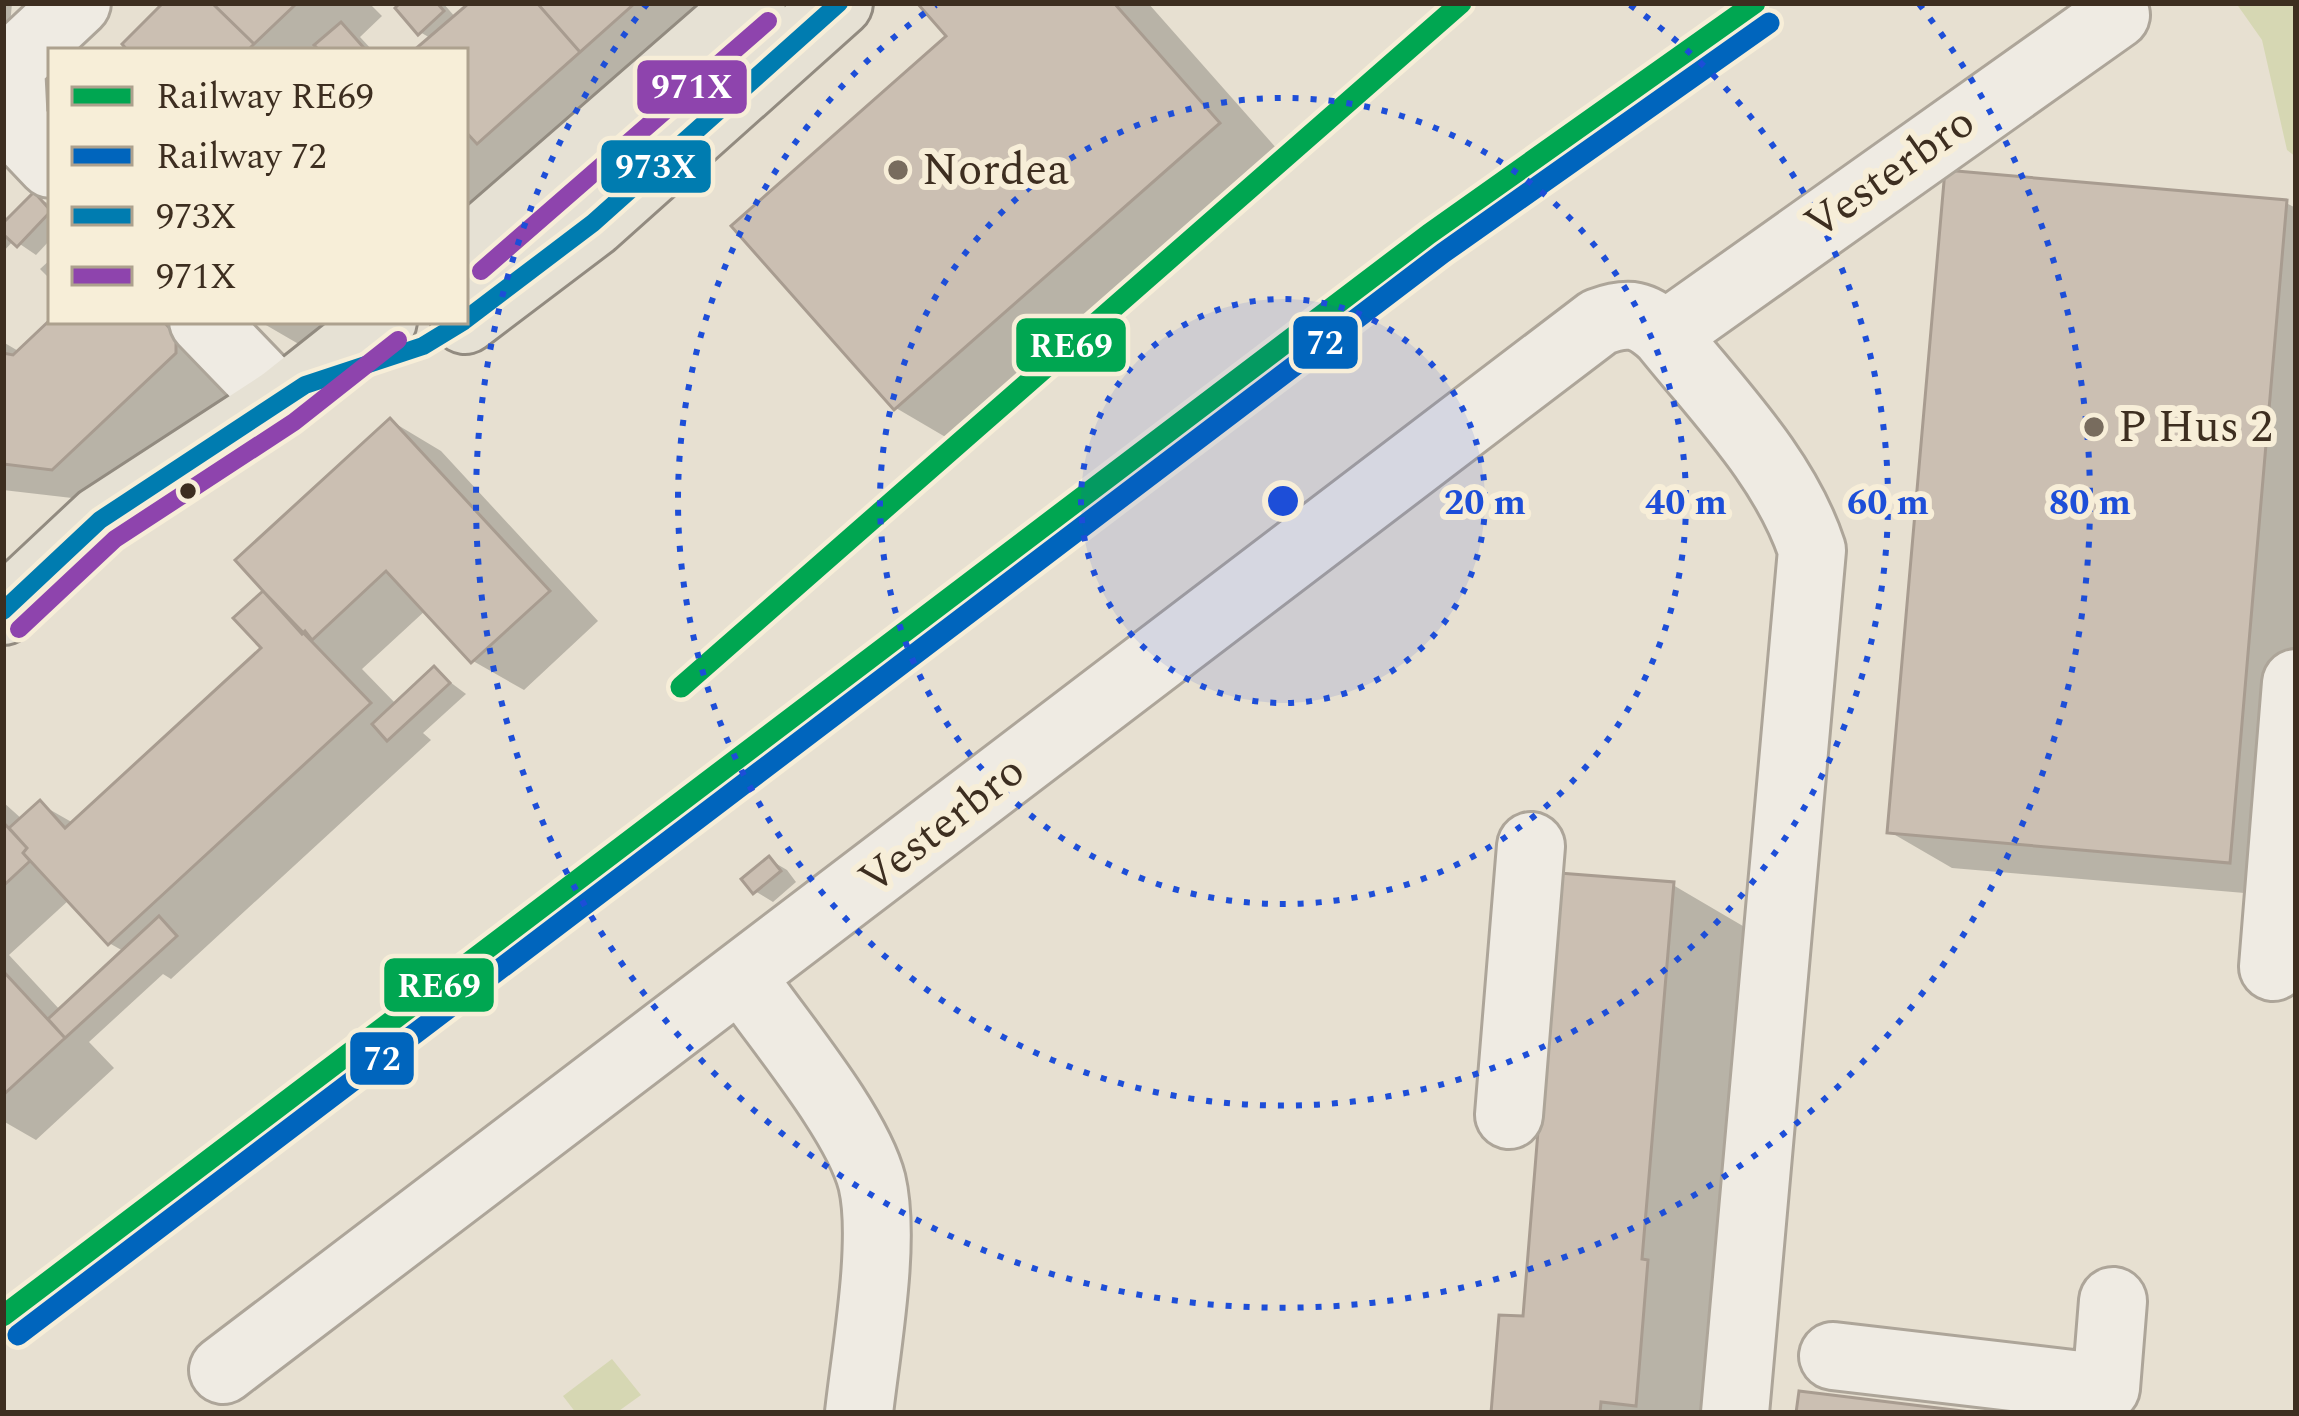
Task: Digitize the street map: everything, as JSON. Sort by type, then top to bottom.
[{"type":"main road","points":[[468,251],[752,3]]},
{"type":"main road","points":[[468,318],[593,223],[838,3]]},
{"type":"main road","points":[[3,611],[100,520],[293,394],[379,324]]},
{"type":"main road","points":[[293,394],[423,346],[459,324]]},
{"type":"street","points":[[48,161],[14,125],[7,64],[77,3]]},
{"type":"street","name":"Vesterbro","points":[[223,1370],[1599,322],[1621,314],[1645,316],[1665,335],[2116,15]]},
{"type":"street","points":[[207,324],[293,394]]},
{"type":"street","points":[[1665,335],[1759,453],[1802,519],[1812,550],[1735,1413]]},
{"type":"street","points":[[2272,967],[2296,683]]},
{"type":"street","points":[[1509,1115],[1531,846]]},
{"type":"street","points":[[742,979],[854,1138],[872,1181],[878,1230],[859,1413]]},
{"type":"street","points":[[1833,1356],[2106,1388],[2113,1301]]},
{"type":"green space","points":[[2236,3],[2296,3],[2296,157],[2287,150],[2262,40]]},
{"type":"green space","points":[[612,1359],[641,1395],[616,1413],[576,1413],[563,1396]]},
{"type":"building","points":[[163,3],[212,3],[254,44],[250,48],[125,48],[122,44]]},
{"type":"building","points":[[212,3],[297,3],[254,44]]},
{"type":"building","points":[[400,3],[437,3],[444,11],[418,35],[395,8]]},
{"type":"building","points":[[469,3],[537,3],[580,52],[477,144],[468,134],[468,48],[416,48]]},
{"type":"building","points":[[537,3],[635,3],[580,52]]},
{"type":"building","points":[[917,3],[1114,3],[1220,123],[894,410],[731,226],[946,36]]},
{"type":"building","points":[[341,22],[364,48],[317,48],[314,45]]},
{"type":"building","name":"P Hus 2","points":[[1945,170],[2287,200],[2230,863],[1887,833]]},
{"type":"building","points":[[34,192],[48,208],[48,214],[17,247],[3,234],[3,223]]},
{"type":"building","points":[[48,322],[166,324],[176,335],[176,353],[52,470],[3,464],[3,353],[13,355]]},
{"type":"building","points":[[390,418],[550,591],[471,663],[386,571],[312,640],[235,560]]},
{"type":"building","points":[[263,591],[371,703],[108,945],[23,853],[27,848],[9,828],[40,800],[65,828],[261,648],[233,618]]},
{"type":"building","points":[[434,666],[450,683],[387,741],[372,724]]},
{"type":"building","points":[[3,822],[27,848],[23,853],[30,861],[3,886]]},
{"type":"building","points":[[769,856],[781,871],[753,894],[741,879]]},
{"type":"building","points":[[1559,873],[1674,882],[1642,1259],[1648,1260],[1636,1406],[1601,1402],[1600,1413],[1491,1413],[1499,1315],[1523,1316]]},
{"type":"building","points":[[159,916],[177,936],[65,1038],[48,1019]]},
{"type":"building","points":[[3,971],[65,1038],[3,1095]]},
{"type":"building","points":[[1799,1391],[1979,1413],[1796,1413]]},
{"type":"rail line","name":"RE69","points":[[681,687],[1461,3]]},
{"type":"rail line","name":"RE69","points":[[3,1316],[1429,234],[1755,3]]},
{"type":"rail line","name":"72","points":[[18,1335],[1443,253],[1769,23]]},
{"type":"transit line","name":"973X","points":[[468,318],[593,223],[839,3]]},
{"type":"transit line","name":"971X","points":[[481,271],[768,21]]},
{"type":"transit line","name":"973X","points":[[3,611],[100,520],[305,385],[423,346],[459,324]]},
{"type":"transit line","name":"971X","points":[[19,629],[115,539],[294,422],[398,340]]},
{"type":"place","name":"Nordea","points":[[898,170]]},
{"type":"place","name":"P Hus 2","points":[[2094,427]]}]
